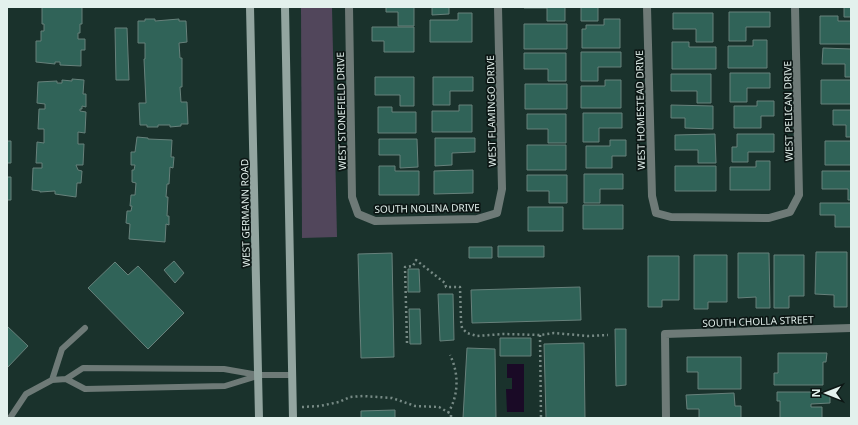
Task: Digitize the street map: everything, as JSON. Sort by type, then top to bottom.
[{"type":"main road","name":"WEST GERMANN ROAD","points":[[250,7],[259,418]]},
{"type":"main road","points":[[284,7],[293,418]]},
{"type":"street","name":"WEST STONEFIELD DRIVE","points":[[349,7],[352,197],[358,214]]},
{"type":"street","name":"WEST FLAMINGO DRIVE","points":[[497,213],[502,189],[498,7]]},
{"type":"street","name":"WEST HOMESTEAD DRIVE","points":[[647,7],[652,196],[656,213],[671,217],[769,218],[790,212]]},
{"type":"street","name":"WEST PELICAN DRIVE","points":[[790,212],[799,195],[795,7]]},
{"type":"street","name":"SOUTH NOLINA DRIVE","points":[[358,214],[375,220],[477,219],[497,213]]},
{"type":"street","name":"SOUTH CHOLLA STREET","points":[[666,418],[665,334],[851,328]]},
{"type":"lane","points":[[52,380],[62,349],[85,328]]},
{"type":"lane","points":[[10,418],[26,394],[52,380],[66,378],[83,368],[224,369],[258,375],[292,375]]},
{"type":"lane","points":[[66,378],[85,389],[196,388],[225,386],[258,375]]},
{"type":"path","points":[[407,343],[405,267],[413,266],[416,260],[445,283],[446,288],[460,287],[462,328],[467,333],[477,336],[504,334],[540,335],[554,333],[588,336],[608,335]]},
{"type":"path","points":[[540,335],[541,418]]},
{"type":"path","points":[[448,412],[453,404],[457,390],[453,361],[450,355]]},
{"type":"path","points":[[292,407],[320,406],[363,396],[392,398],[415,406],[439,407],[451,414],[451,418]]},
{"type":"shaded area","points":[[301,7],[332,7],[337,237],[302,238]]},
{"type":"shaded area","points":[[507,364],[524,364],[524,412],[507,412],[506,389],[512,389],[512,378],[507,378]]},
{"type":"building","points":[[42,7],[82,7],[82,24],[80,24],[78,39],[85,39],[85,50],[81,50],[81,66],[60,65],[60,62],[55,62],[55,64],[36,62],[36,41],[41,41],[41,31],[44,31],[44,24],[42,24]]},
{"type":"building","points":[[386,7],[414,7],[414,26],[398,26],[398,12],[386,12]]},
{"type":"building","points":[[432,7],[449,7],[449,14],[432,15]]},
{"type":"building","points":[[524,7],[565,7],[565,21],[547,21],[547,8]]},
{"type":"building","points":[[581,7],[598,7],[598,21],[581,21]]},
{"type":"building","points":[[844,7],[851,7],[851,17],[844,17]]},
{"type":"building","points":[[729,12],[770,12],[770,27],[746,27],[746,41],[729,41]]},
{"type":"building","points":[[458,13],[472,13],[472,42],[430,42],[430,20],[458,20]]},
{"type":"building","points":[[673,13],[713,13],[713,42],[696,42],[696,29],[673,29]]},
{"type":"building","points":[[820,16],[838,16],[838,21],[851,21],[851,44],[820,44]]},
{"type":"building","points":[[145,19],[155,19],[155,21],[179,19],[179,21],[186,21],[187,42],[179,43],[180,58],[182,58],[182,87],[180,87],[181,102],[187,102],[188,124],[170,127],[170,125],[147,127],[147,125],[140,125],[139,103],[146,103],[144,59],[145,43],[138,43],[138,21],[145,21]]},
{"type":"building","points":[[604,19],[620,19],[620,48],[582,48],[582,29],[586,29],[586,25],[604,25]]},
{"type":"building","points":[[524,24],[567,24],[567,49],[524,49]]},
{"type":"building","points":[[372,27],[414,27],[414,52],[384,52],[384,41],[372,41]]},
{"type":"building","points":[[115,28],[127,28],[129,80],[116,80]]},
{"type":"building","points":[[753,40],[767,40],[767,68],[728,68],[728,46],[753,46]]},
{"type":"building","points":[[672,42],[689,42],[689,47],[716,47],[716,69],[672,69]]},
{"type":"building","points":[[823,48],[851,49],[851,77],[845,77],[845,64],[822,64]]},
{"type":"building","points":[[581,52],[621,52],[621,67],[598,67],[598,81],[581,81]]},
{"type":"building","points":[[524,53],[566,53],[566,81],[548,81],[548,69],[524,69]]},
{"type":"building","points":[[730,73],[770,73],[770,88],[747,88],[747,102],[730,102]]},
{"type":"building","points":[[671,74],[711,74],[711,103],[697,103],[697,91],[671,91]]},
{"type":"building","points":[[375,77],[414,77],[414,106],[400,106],[400,95],[375,95]]},
{"type":"building","points":[[433,77],[473,77],[473,91],[450,91],[450,105],[433,105]]},
{"type":"building","points":[[72,79],[84,80],[83,94],[86,94],[86,107],[82,106],[82,109],[80,109],[80,111],[86,112],[85,133],[78,132],[78,144],[84,144],[83,165],[76,165],[78,170],[82,171],[81,183],[77,183],[76,197],[55,194],[55,191],[40,192],[32,190],[33,168],[42,168],[42,163],[36,163],[37,142],[44,143],[44,129],[38,129],[39,109],[45,109],[45,104],[37,103],[38,82],[57,81],[57,83],[62,83],[62,80],[72,81]]},
{"type":"building","points":[[605,80],[621,80],[621,108],[581,108],[581,86],[605,86]]},
{"type":"building","points":[[821,80],[851,80],[851,104],[821,104]]},
{"type":"building","points":[[525,84],[567,84],[567,109],[525,109]]},
{"type":"building","points":[[757,101],[774,101],[774,116],[761,116],[761,128],[734,128],[734,106],[757,106]]},
{"type":"building","points":[[459,105],[472,105],[472,132],[432,132],[432,111],[459,111]]},
{"type":"building","points":[[671,105],[713,106],[713,129],[685,128],[685,118],[671,118]]},
{"type":"building","points":[[378,107],[392,107],[392,112],[416,112],[416,133],[378,133]]},
{"type":"building","points":[[833,110],[851,110],[851,137],[846,137],[846,125],[833,125]]},
{"type":"building","points":[[583,113],[622,113],[622,128],[599,128],[599,142],[583,142]]},
{"type":"building","points":[[527,114],[566,114],[566,143],[548,143],[548,129],[527,129]]},
{"type":"building","points":[[715,134],[716,163],[698,163],[698,150],[675,150],[675,135]]},
{"type":"building","points":[[737,134],[774,134],[774,152],[748,152],[748,162],[732,162],[732,147],[737,147]]},
{"type":"building","points":[[137,137],[172,140],[171,157],[174,157],[173,168],[170,167],[169,184],[167,184],[166,197],[168,197],[167,216],[169,216],[169,225],[166,224],[165,242],[129,239],[130,224],[126,223],[127,211],[131,211],[131,195],[135,195],[136,183],[132,182],[132,170],[134,170],[135,165],[131,165],[131,152],[135,152]]},
{"type":"building","points":[[435,138],[475,138],[475,152],[452,153],[452,165],[435,166]]},
{"type":"building","points":[[379,139],[417,139],[418,167],[400,168],[400,155],[379,155]]},
{"type":"building","points":[[610,140],[626,140],[626,156],[612,156],[612,168],[586,168],[586,146],[610,146]]},
{"type":"building","points":[[7,141],[11,141],[11,163],[7,163]]},
{"type":"building","points":[[825,141],[851,141],[851,165],[825,165]]},
{"type":"building","points":[[527,145],[566,145],[566,170],[527,170]]},
{"type":"building","points":[[756,161],[770,161],[770,190],[730,190],[730,167],[756,167]]},
{"type":"building","points":[[379,166],[395,166],[395,171],[419,171],[419,195],[379,195]]},
{"type":"building","points":[[675,166],[716,166],[716,191],[675,191]]},
{"type":"building","points":[[473,170],[473,193],[434,194],[434,171]]},
{"type":"building","points":[[822,171],[851,171],[851,200],[848,200],[848,189],[822,189]]},
{"type":"building","points":[[584,174],[623,174],[623,189],[600,189],[600,203],[584,203]]},
{"type":"building","points":[[527,175],[567,175],[567,203],[549,203],[549,191],[527,191]]},
{"type":"building","points":[[7,177],[11,177],[11,200],[7,200]]},
{"type":"building","points":[[820,203],[851,203],[851,227],[835,227],[835,215],[820,215]]},
{"type":"building","points":[[583,205],[623,205],[623,229],[583,229]]},
{"type":"building","points":[[528,207],[563,207],[563,231],[528,231]]},
{"type":"building","points":[[498,246],[544,246],[544,257],[498,257]]},
{"type":"building","points":[[469,247],[492,247],[492,258],[469,258]]},
{"type":"building","points":[[816,252],[847,252],[847,307],[834,307],[834,295],[815,294]]},
{"type":"building","points":[[392,253],[394,357],[361,358],[358,254]]},
{"type":"building","points":[[738,253],[769,253],[770,308],[756,308],[756,297],[738,298]]},
{"type":"building","points":[[694,255],[727,255],[727,302],[708,302],[708,309],[694,309]]},
{"type":"building","points":[[774,255],[804,255],[804,296],[789,296],[789,308],[774,308]]},
{"type":"building","points":[[648,256],[679,256],[679,300],[662,300],[662,307],[648,307]]},
{"type":"building","points":[[174,261],[184,273],[175,283],[164,270]]},
{"type":"building","points":[[115,262],[128,275],[138,266],[184,313],[148,349],[88,288]]},
{"type":"building","points":[[408,269],[419,269],[420,292],[408,292]]},
{"type":"building","points":[[580,287],[581,320],[472,323],[471,290]]},
{"type":"building","points":[[438,294],[453,294],[454,340],[440,341]]},
{"type":"building","points":[[409,309],[420,309],[421,344],[410,344]]},
{"type":"building","points":[[7,326],[28,346],[7,368]]},
{"type":"building","points":[[615,329],[626,329],[626,385],[616,386]]},
{"type":"building","points":[[500,338],[531,338],[531,356],[500,356]]},
{"type":"building","points":[[584,343],[585,418],[546,418],[544,344]]},
{"type":"building","points":[[467,348],[495,349],[496,418],[463,418]]},
{"type":"building","points":[[778,353],[827,353],[826,362],[823,362],[823,385],[774,385],[774,373],[778,373]]},
{"type":"building","points":[[687,357],[741,357],[741,389],[698,389],[698,372],[687,372]]},
{"type":"building","points":[[777,392],[830,392],[830,403],[811,404],[811,407],[822,407],[822,418],[780,418],[780,401],[777,401]]},
{"type":"building","points":[[734,393],[735,406],[741,406],[741,418],[699,418],[699,409],[687,409],[686,395]]},
{"type":"building","points":[[395,410],[395,418],[361,418],[361,411]]}]
